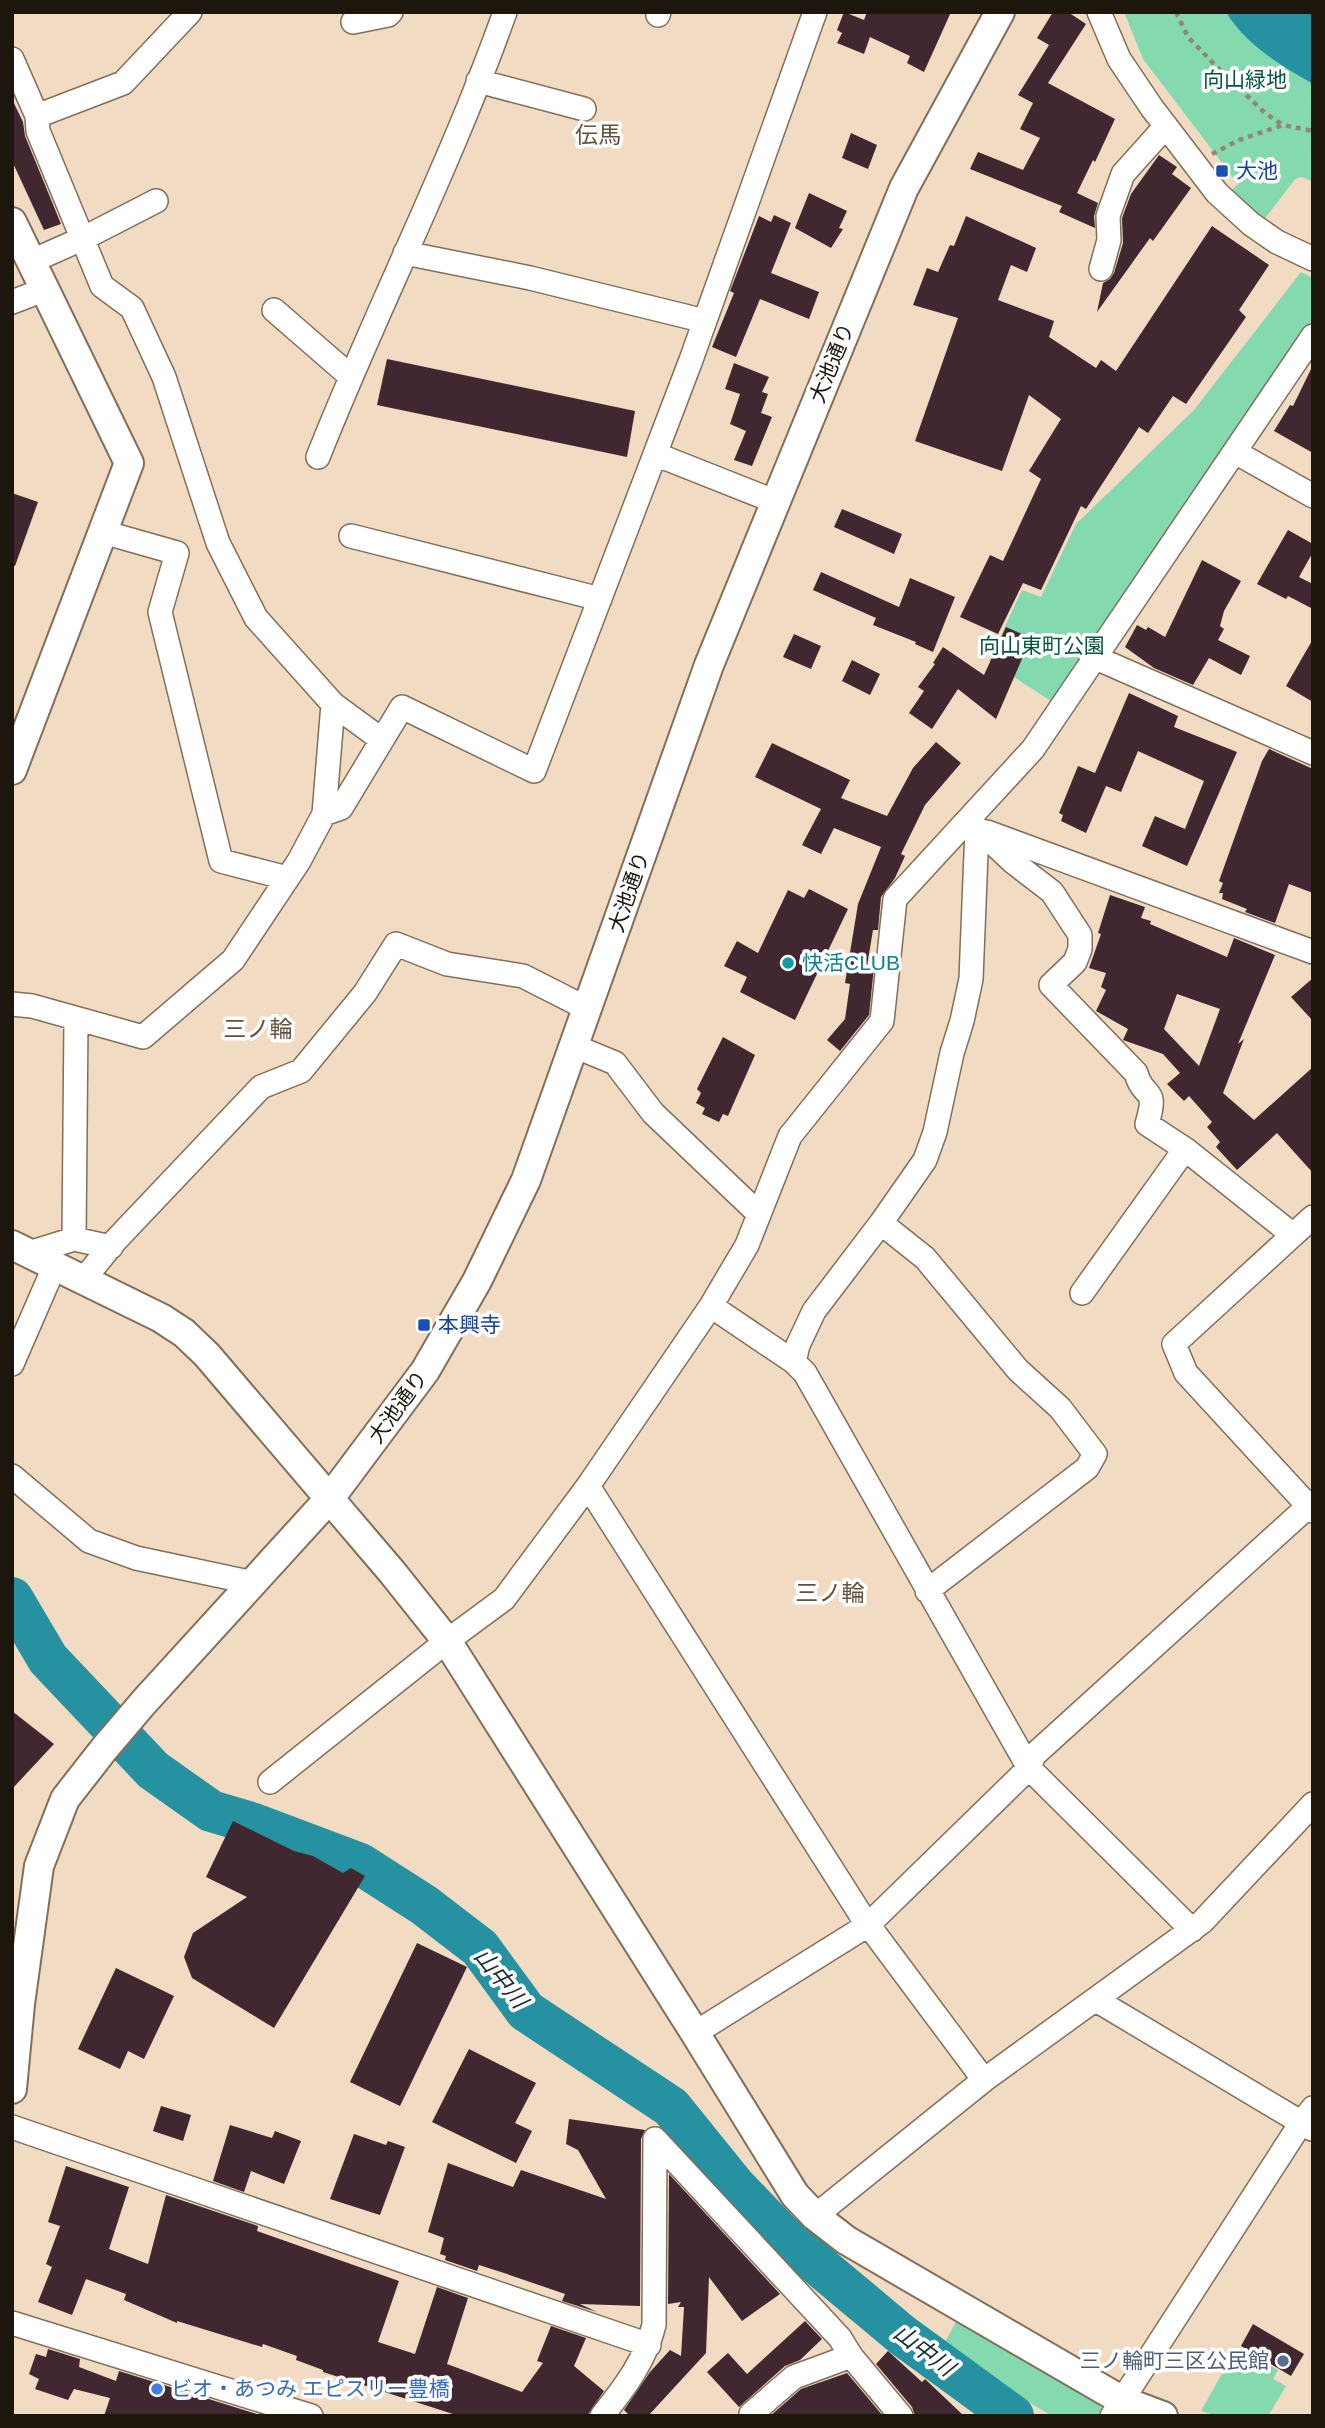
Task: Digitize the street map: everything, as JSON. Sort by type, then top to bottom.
[{"type":"street","points":[[37,116],[123,83],[190,12]]},
{"type":"street","points":[[353,22],[388,15],[391,12]]},
{"type":"street","points":[[318,457],[505,12]]},
{"type":"street","points":[[324,814],[341,808],[402,707],[534,771],[705,321],[815,12]]},
{"type":"street","name":"大池通り","points":[[12,2089],[20,2004],[39,1866],[65,1799],[144,1702],[330,1498],[425,1371],[477,1281],[526,1180],[709,666],[904,188],[1000,12]]},
{"type":"street","points":[[1100,12],[1119,59],[1166,127],[1217,193],[1277,242],[1313,259]]},
{"type":"street","points":[[12,58],[37,116],[38,131],[102,286],[132,308],[164,377],[218,543],[256,618],[333,705],[382,740]]},
{"type":"street","points":[[478,81],[584,110]]},
{"type":"street","points":[[1101,269],[1109,240],[1108,216],[1123,174],[1166,127]]},
{"type":"street","points":[[32,261],[156,201]]},
{"type":"street","points":[[12,222],[129,463],[12,770]]},
{"type":"street","points":[[405,253],[530,278],[705,321]]},
{"type":"street","points":[[12,302],[46,289]]},
{"type":"street","points":[[274,310],[350,376]]},
{"type":"street","points":[[270,1782],[504,1599],[588,1486],[711,1306],[747,1245],[790,1136],[882,1021],[895,899],[978,819],[1033,750],[1313,336]]},
{"type":"street","points":[[1235,452],[1313,496]]},
{"type":"street","points":[[655,454],[776,502]]},
{"type":"street","points":[[103,532],[177,553],[160,612],[221,861],[287,878]]},
{"type":"street","points":[[351,536],[600,599]]},
{"type":"street","points":[[1096,658],[1313,753]]},
{"type":"street","points":[[12,1004],[32,1006],[143,1037],[233,960],[287,878],[324,814],[333,705]]},
{"type":"street","points":[[978,819],[1313,952]]},
{"type":"street","points":[[978,819],[1013,862],[1052,892],[1080,934],[1080,949],[1075,962],[1051,985],[1136,1073],[1138,1082],[1151,1094],[1153,1104],[1147,1124],[1185,1149],[1293,1235]]},
{"type":"street","points":[[794,1362],[798,1345],[814,1311],[925,1160],[935,1132],[971,979],[978,819]]},
{"type":"street","points":[[84,1279],[261,1087],[301,1071],[365,993],[396,944],[447,964],[523,976],[588,1009]]},
{"type":"street","points":[[74,1239],[76,1020]]},
{"type":"street","points":[[575,1046],[615,1063],[653,1113],[759,1214]]},
{"type":"street","points":[[1082,1293],[1185,1149]]},
{"type":"street","points":[[695,2033],[868,1925],[1029,1768],[1034,1755],[1311,1507],[1186,1373],[1174,1344],[1313,1217]]},
{"type":"street","points":[[881,1223],[925,1258],[1018,1370],[1060,1408],[1095,1454],[1087,1468],[927,1591]]},
{"type":"street","points":[[32,1254],[74,1239],[111,1247]]},
{"type":"street","points":[[32,1254],[161,1318],[184,1333],[207,1355],[330,1498],[447,1642],[795,2195],[815,2216],[846,2240],[1118,2409],[1163,2416]]},
{"type":"street","points":[[12,1364],[32,1254]]},
{"type":"street","points":[[711,1306],[794,1362],[805,1373],[1029,1768],[1192,1930]]},
{"type":"street","points":[[12,1476],[89,1541],[136,1558],[254,1583]]},
{"type":"street","points":[[588,1486],[868,1925],[984,2081]]},
{"type":"street","points":[[815,2216],[984,2081],[1202,1922],[1313,1804]]},
{"type":"street","points":[[1096,2000],[1309,2120],[1118,2409]]},
{"type":"street","points":[[12,2127],[649,2345]]},
{"type":"street","points":[[603,2416],[630,2381],[649,2345],[654,2325],[655,2139],[840,2338],[851,2356],[901,2416]]},
{"type":"street","points":[[12,2323],[311,2416]]},
{"type":"street","points":[[751,2414],[794,2377],[851,2356]]},
{"type":"path","points":[[1176,12],[1188,37],[1243,94],[1283,125],[1313,131]]},
{"type":"path","points":[[1209,156],[1239,140],[1283,125]]},
{"type":"green space","name":"向山緑地","points":[[1124,12],[1313,12],[1313,182],[1302,177],[1295,179],[1264,220],[1232,190],[1238,184],[1143,59]]},
{"type":"green space","name":"向山東町公園","points":[[1301,272],[1313,278],[1313,319],[1064,688],[1051,701],[989,661],[1022,590],[1041,597],[1076,524],[1194,410]]},
{"type":"green space","points":[[957,2320],[1098,2403],[1103,2411],[1100,2416],[1052,2416],[1015,2394],[944,2344]]},
{"type":"green space","points":[[1237,2347],[1278,2370],[1273,2379],[1286,2386],[1268,2416],[1217,2416],[1201,2411]]},
{"type":"water","points":[[1226,12],[1313,12],[1313,84],[1254,44]]},
{"type":"building","points":[[844,12],[864,20],[867,12],[951,12],[924,72],[907,63],[910,56],[870,37],[864,54],[837,43],[842,33],[837,30]]},
{"type":"building","points":[[1053,12],[1068,12],[1086,24],[1048,83],[1115,119],[1077,193],[1098,203],[1094,216],[1095,228],[1059,212],[1062,206],[970,169],[978,152],[1023,170],[1040,138],[1020,129],[1033,103],[1018,95],[1049,45],[1037,38]]},
{"type":"building","points":[[12,99],[61,224],[44,230],[12,161]]},
{"type":"building","points":[[851,133],[877,145],[868,169],[842,158]]},
{"type":"building","points":[[1159,155],[1177,167],[1172,174],[1191,188],[1153,241],[1150,238],[1097,312],[1103,283],[1114,273],[1123,243],[1122,218],[1131,194]]},
{"type":"building","points":[[809,193],[847,211],[839,228],[843,229],[831,248],[795,228]]},
{"type":"building","points":[[774,215],[791,223],[771,273],[819,292],[809,319],[760,299],[736,357],[712,347],[734,293],[730,291],[759,216],[771,222]]},
{"type":"building","points":[[966,216],[1036,248],[1027,272],[1011,265],[998,300],[1054,321],[1049,337],[1096,368],[1101,360],[1116,371],[1212,226],[1269,265],[1239,310],[1246,317],[1186,404],[1173,396],[1148,433],[1139,427],[1086,509],[1081,506],[1041,590],[1023,583],[998,634],[960,617],[990,555],[1003,561],[1041,479],[1029,471],[1061,419],[1029,395],[1002,471],[915,441],[958,318],[913,305],[927,268],[938,272],[950,245],[954,246]]},
{"type":"building","points":[[387,359],[635,411],[627,457],[377,405]]},
{"type":"building","points":[[734,363],[769,377],[762,392],[768,394],[761,413],[772,417],[752,466],[734,460],[746,431],[730,424],[740,394],[725,389]]},
{"type":"building","points":[[1313,365],[1313,453],[1274,431],[1290,405],[1293,406]]},
{"type":"building","points":[[12,493],[38,502],[15,566],[12,565]]},
{"type":"building","points":[[842,509],[902,534],[894,554],[834,527]]},
{"type":"building","points":[[1288,530],[1313,544],[1313,552],[1299,577],[1313,584],[1313,609],[1257,584]]},
{"type":"building","points":[[1202,560],[1241,581],[1224,611],[1220,626],[1224,629],[1218,640],[1250,656],[1241,675],[1209,658],[1193,685],[1154,668],[1125,647],[1137,625],[1146,630],[1148,627],[1165,637]]},
{"type":"building","points":[[821,572],[899,607],[910,578],[955,597],[933,652],[915,644],[916,642],[873,625],[876,618],[813,590]]},
{"type":"building","points":[[1006,627],[1031,638],[996,719],[958,689],[932,729],[909,713],[924,691],[918,687],[935,664],[933,663],[943,647],[984,675]]},
{"type":"building","points":[[794,634],[821,646],[811,669],[783,657]]},
{"type":"building","points":[[1313,639],[1313,702],[1286,686]]},
{"type":"building","points":[[852,660],[880,674],[870,695],[842,681]]},
{"type":"building","points":[[1129,693],[1178,716],[1174,727],[1237,752],[1187,866],[1142,846],[1155,816],[1185,829],[1204,781],[1138,751],[1121,792],[1106,786],[1086,833],[1061,821],[1063,815],[1059,813],[1078,766],[1095,773]]},
{"type":"building","points":[[936,742],[961,763],[925,805],[901,854],[905,856],[895,878],[881,897],[878,930],[873,930],[867,966],[874,967],[869,1015],[840,1051],[827,1040],[845,1019],[850,984],[845,983],[858,904],[881,847],[834,828],[821,854],[802,845],[821,809],[755,777],[772,743],[850,780],[841,798],[887,816],[913,768]]},
{"type":"building","points":[[1269,749],[1313,769],[1313,893],[1289,884],[1275,923],[1245,912],[1247,909],[1222,899],[1223,893],[1219,893],[1223,883],[1219,881],[1262,761]]},
{"type":"building","name":"快活CLUB","points":[[809,889],[848,909],[795,1020],[740,992],[747,977],[724,966],[737,941],[758,953],[788,890],[804,898]]},
{"type":"building","points":[[1110,895],[1145,907],[1141,918],[1151,921],[1150,924],[1227,957],[1234,938],[1275,955],[1238,1044],[1244,1039],[1223,1093],[1254,1120],[1313,1067],[1313,1173],[1277,1133],[1237,1170],[1216,1147],[1220,1142],[1207,1127],[1212,1122],[1189,1096],[1184,1101],[1167,1084],[1180,1073],[1163,1054],[1123,1040],[1128,1029],[1096,1011],[1106,990],[1101,987],[1106,973],[1089,968],[1101,934],[1098,933]],"holes":[[[1177,994],[1220,1009],[1199,1066],[1164,1029]]]},
{"type":"building","points":[[1313,978],[1313,1021],[1291,997]]},
{"type":"building","points":[[723,1037],[755,1055],[728,1116],[723,1114],[719,1122],[702,1114],[705,1108],[696,1103],[701,1093],[697,1089]]},
{"type":"building","points":[[12,1711],[54,1744],[12,1789]]},
{"type":"building","points":[[233,1821],[294,1851],[313,1856],[343,1873],[351,1868],[365,1876],[274,2028],[192,1978],[184,1957],[193,1933],[247,1897],[206,1877]]},
{"type":"building","points":[[417,1943],[467,1967],[400,2106],[350,2082]]},
{"type":"building","points":[[116,1968],[174,1996],[144,2059],[128,2051],[120,2069],[78,2049]]},
{"type":"building","points":[[469,2049],[536,2083],[515,2123],[532,2131],[516,2163],[432,2122]]},
{"type":"building","points":[[161,2106],[191,2115],[183,2141],[153,2131]]},
{"type":"building","points":[[569,2119],[645,2130],[641,2139],[640,2306],[580,2304],[597,2312],[562,2301],[565,2294],[479,2265],[477,2271],[445,2260],[446,2256],[440,2254],[444,2238],[428,2232],[448,2163],[513,2187],[521,2170],[606,2199],[578,2150],[566,2144]]},
{"type":"building","points":[[230,2125],[272,2138],[275,2131],[301,2141],[284,2184],[251,2171],[244,2192],[213,2181]]},
{"type":"building","points":[[354,2134],[386,2145],[388,2141],[405,2147],[380,2215],[330,2199]]},
{"type":"building","points":[[66,2166],[129,2187],[109,2249],[148,2264],[166,2195],[258,2226],[257,2231],[399,2281],[378,2342],[415,2354],[437,2287],[468,2298],[447,2364],[522,2392],[543,2363],[537,2361],[551,2326],[586,2338],[574,2366],[604,2391],[587,2416],[459,2416],[323,2372],[296,2360],[297,2356],[263,2344],[262,2347],[177,2323],[124,2300],[126,2294],[86,2279],[72,2315],[38,2302],[52,2267],[46,2264],[60,2226],[48,2222]]},
{"type":"building","points":[[669,2174],[780,2294],[742,2321],[709,2277],[706,2353],[648,2416],[630,2416],[624,2410],[650,2372],[670,2350],[681,2356],[684,2307],[678,2307],[681,2302],[668,2304]]},
{"type":"building","points":[[805,2321],[822,2339],[800,2360],[785,2366],[739,2407],[707,2372],[728,2353],[747,2374]]},
{"type":"building","name":"三ノ輪町三区公民館","points":[[1253,2324],[1304,2354],[1291,2376],[1241,2346]]},
{"type":"building","points":[[48,2349],[80,2359],[79,2367],[116,2381],[119,2371],[263,2416],[104,2416],[110,2398],[74,2389],[68,2400],[35,2389],[39,2379],[29,2374],[36,2354],[46,2357]]},
{"type":"building","points":[[888,2351],[922,2382],[925,2379],[964,2416],[915,2416],[912,2407],[876,2364]]},
{"type":"building","points":[[847,2373],[883,2416],[770,2416],[801,2389]]},
{"type":"waterway","name":"山中川","points":[[12,1598],[48,1659],[153,1770],[211,1811],[360,1864],[424,1905],[480,1948],[526,2011],[671,2107],[734,2185],[780,2233],[902,2335],[1013,2416]]},
{"type":"place","name":"大池","points":[[1222,171]]},
{"type":"place","name":"快活CLUB","points":[[788,963]]},
{"type":"place","name":"本興寺","points":[[424,1325]]},
{"type":"place","name":"三ノ輪町三区公民館","points":[[1283,2361]]},
{"type":"place","name":"ビオ・あつみ エピスリー豊橋","points":[[157,2389]]},
{"type":"district","name":"伝馬","points":[[598,135]]},
{"type":"district","name":"三ノ輪","points":[[258,1029]]},
{"type":"district","name":"三ノ輪","points":[[830,1593]]}]
